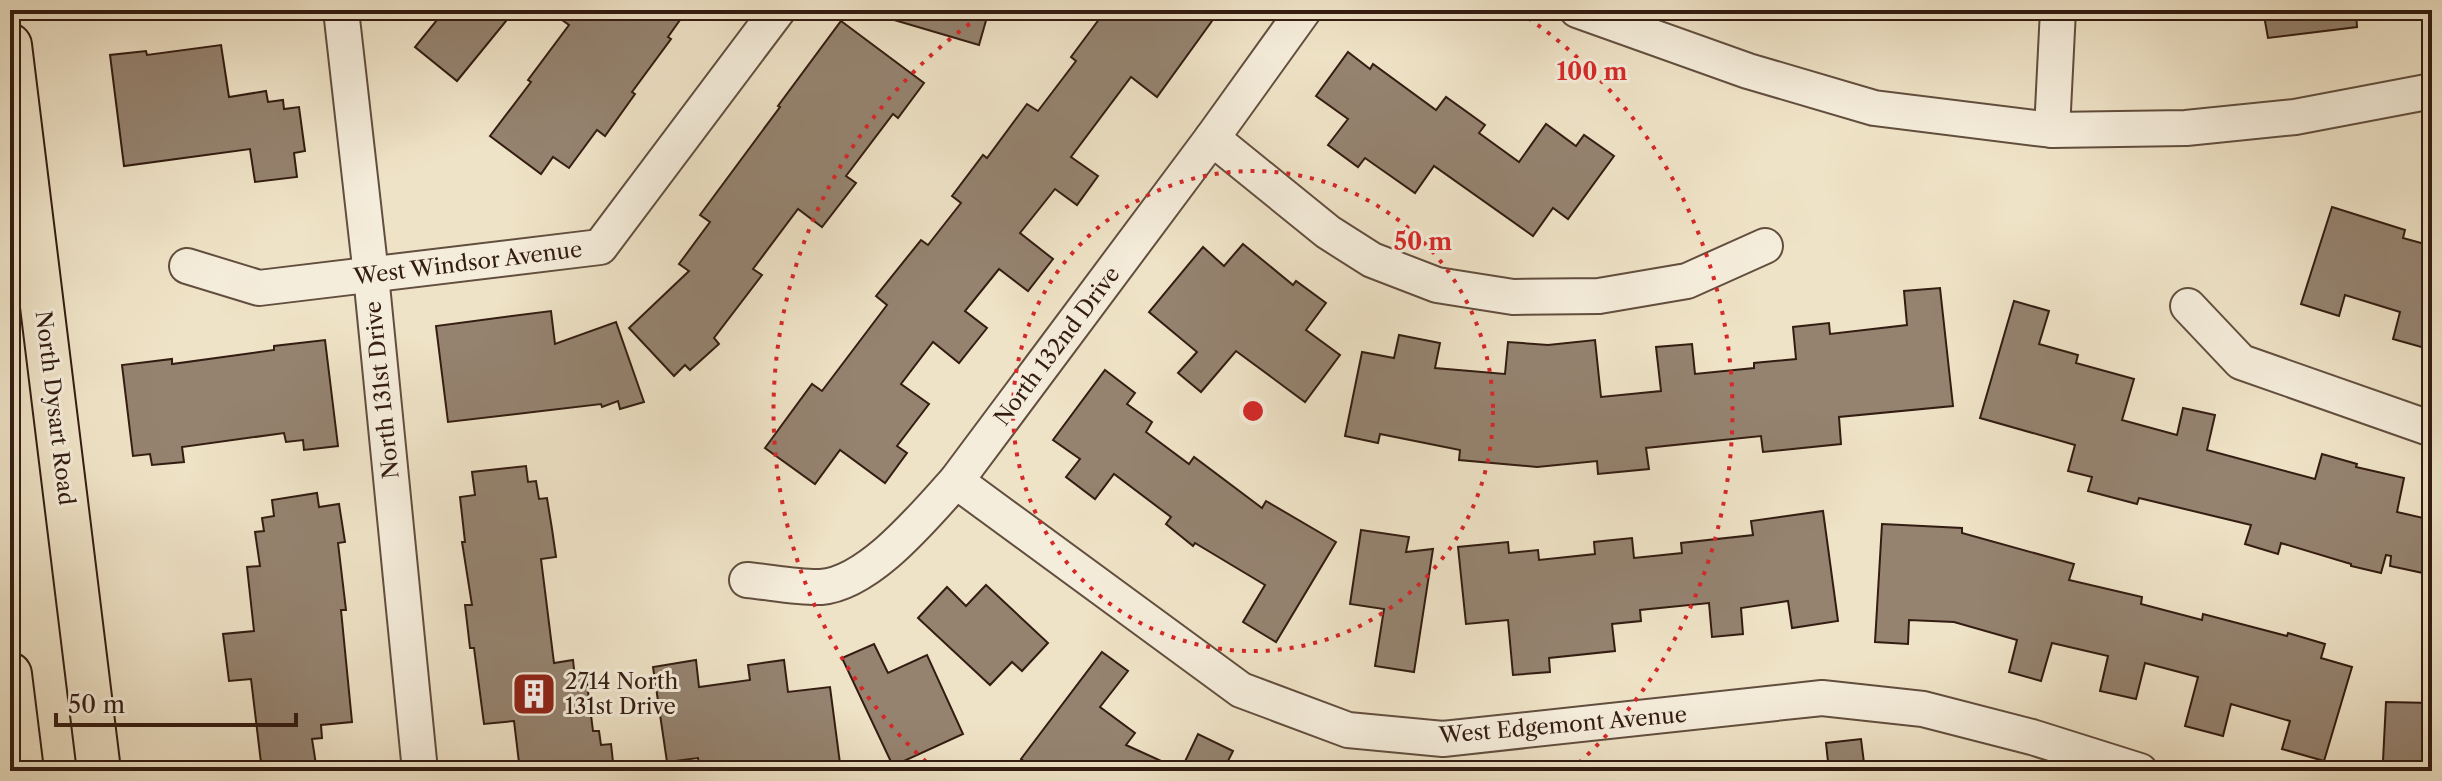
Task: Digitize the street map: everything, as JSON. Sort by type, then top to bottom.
[{"type":"main road","name":"North Dysart Road","points":[[10,45],[99,771]]},
{"type":"main road","points":[[10,674],[22,771]]},
{"type":"street","name":"North 131st Drive","points":[[341,10],[371,275],[420,771]]},
{"type":"street","name":"West Windsor Avenue","points":[[187,266],[259,288],[600,247],[778,10]]},
{"type":"street","name":"North 132nd Drive","points":[[747,580],[822,587],[853,576],[878,561],[912,529],[956,481],[1304,10]]},
{"type":"street","points":[[1577,10],[1748,71],[1874,108],[2052,130],[2186,128],[2295,117],[2432,91]]},
{"type":"street","points":[[2052,130],[2058,10]]},
{"type":"street","points":[[1212,138],[1328,232],[1372,260],[1437,285],[1513,297],[1599,296],[1687,281],[1765,246]]},
{"type":"street","points":[[2188,306],[2241,362],[2432,429]]},
{"type":"street","name":"West Edgemont Avenue","points":[[956,481],[1241,690],[1348,730],[1443,739],[1822,698],[1923,709],[2032,737],[2140,771]]},
{"type":"building","points":[[445,10],[515,10],[457,81],[415,47]]},
{"type":"building","points":[[548,10],[687,10],[668,37],[671,39],[632,92],[635,94],[605,136],[597,130],[569,168],[553,157],[541,174],[490,136],[569,25]]},
{"type":"building","points":[[885,10],[989,10],[979,45],[884,17]]},
{"type":"building","points":[[1106,10],[1197,10],[1212,21],[1157,97],[1131,77],[1071,157],[1098,176],[1077,205],[1055,189],[1020,233],[1053,259],[1028,291],[999,269],[965,311],[987,328],[959,363],[933,342],[901,384],[929,404],[897,446],[907,453],[885,483],[840,450],[815,484],[765,448],[812,384],[822,391],[887,305],[876,296],[921,240],[928,245],[961,203],[952,196],[983,155],[987,158],[1027,104],[1038,111],[1076,61],[1071,57]]},
{"type":"building","points":[[2263,10],[2356,10],[2357,27],[2268,38]]},
{"type":"building","points":[[841,21],[924,83],[898,118],[893,114],[846,176],[856,183],[822,227],[798,209],[753,269],[762,275],[714,338],[719,344],[690,370],[685,365],[674,376],[629,328],[689,271],[679,264],[710,222],[700,215]]},
{"type":"building","points":[[221,45],[229,97],[266,91],[268,102],[283,100],[284,109],[299,107],[305,151],[294,153],[297,177],[255,182],[250,149],[124,166],[110,55],[146,51],[147,55]]},
{"type":"building","points":[[1348,52],[1370,69],[1373,64],[1436,110],[1446,97],[1485,125],[1479,133],[1519,162],[1546,124],[1576,146],[1584,135],[1614,156],[1568,219],[1553,208],[1533,236],[1434,166],[1415,193],[1365,158],[1358,167],[1328,145],[1348,119],[1316,96]]},
{"type":"building","points":[[2332,207],[2405,230],[2403,238],[2432,246],[2432,350],[2393,339],[2400,312],[2345,295],[2339,316],[2301,304]]},
{"type":"building","points":[[1243,244],[1293,285],[1296,281],[1326,303],[1306,330],[1340,355],[1305,402],[1236,351],[1201,392],[1178,373],[1197,352],[1149,312],[1203,247],[1224,266]]},
{"type":"building","points":[[1940,288],[1953,406],[1839,417],[1841,444],[1763,452],[1761,436],[1646,448],[1649,469],[1598,474],[1597,461],[1537,467],[1459,460],[1460,450],[1380,434],[1378,443],[1345,436],[1362,352],[1394,358],[1399,335],[1440,343],[1435,368],[1505,374],[1508,342],[1548,345],[1595,340],[1601,397],[1661,391],[1656,347],[1692,344],[1695,374],[1754,368],[1754,363],[1796,359],[1793,327],[1829,323],[1830,334],[1907,325],[1904,291]]},
{"type":"building","points":[[2014,301],[2049,311],[2039,344],[2078,355],[2076,363],[2134,379],[2122,420],[2177,435],[2183,408],[2215,415],[2207,450],[2315,479],[2322,454],[2357,464],[2356,467],[2404,478],[2397,512],[2432,520],[2423,573],[2390,566],[2391,556],[2386,555],[2381,573],[2281,543],[2278,554],[2245,544],[2251,525],[2139,498],[2137,504],[2088,491],[2092,477],[2068,471],[2075,445],[1980,418]]},
{"type":"building","points":[[551,311],[555,344],[616,322],[644,402],[620,409],[618,401],[602,407],[601,404],[448,422],[436,326]]},
{"type":"building","points":[[325,340],[338,446],[304,450],[303,440],[286,442],[284,433],[182,447],[184,462],[152,465],[150,454],[133,456],[122,365],[172,359],[172,364]]},
{"type":"building","points":[[1105,370],[1135,393],[1127,404],[1152,422],[1146,432],[1189,464],[1194,457],[1262,508],[1266,501],[1336,542],[1276,642],[1243,622],[1265,585],[1195,543],[1193,546],[1166,524],[1171,517],[1114,474],[1095,499],[1066,477],[1080,459],[1053,440]]},
{"type":"building","points":[[526,466],[528,482],[536,481],[539,499],[547,498],[556,557],[541,559],[554,663],[573,660],[575,678],[586,676],[593,731],[599,731],[601,745],[611,744],[614,771],[520,771],[514,721],[484,724],[465,605],[472,605],[462,542],[465,542],[460,497],[475,495],[472,472]]},
{"type":"building","points":[[317,493],[319,507],[339,504],[345,542],[338,543],[346,610],[341,610],[352,722],[321,725],[322,738],[312,739],[317,771],[262,771],[251,679],[229,681],[223,634],[254,631],[247,567],[260,566],[255,532],[264,531],[262,518],[274,516],[272,500]]},
{"type":"building","points":[[1823,511],[1838,621],[1792,628],[1788,601],[1741,608],[1743,634],[1712,637],[1709,603],[1640,610],[1641,621],[1612,624],[1615,651],[1549,658],[1550,672],[1513,675],[1508,620],[1466,624],[1458,547],[1508,542],[1509,553],[1538,550],[1539,560],[1595,554],[1594,542],[1632,538],[1634,558],[1682,553],[1681,543],[1753,535],[1751,521]]},
{"type":"building","points":[[1882,524],[1962,528],[1962,533],[2074,564],[2069,580],[2142,597],[2141,604],[2202,620],[2203,614],[2325,644],[2321,658],[2352,667],[2324,761],[2282,749],[2290,721],[2231,704],[2223,736],[2185,726],[2198,677],[2145,663],[2136,699],[2100,691],[2108,656],[2052,643],[2041,681],[2009,672],[2017,640],[1954,622],[1909,620],[1908,644],[1875,642]]},
{"type":"building","points":[[1361,530],[1409,537],[1406,552],[1433,549],[1414,672],[1375,666],[1384,609],[1350,604]]},
{"type":"building","points":[[986,585],[1048,643],[1022,671],[1012,662],[990,685],[918,618],[947,587],[966,606]]},
{"type":"building","points":[[874,644],[888,673],[927,655],[963,734],[893,766],[842,658]]},
{"type":"building","points":[[1102,652],[1128,671],[1100,707],[1135,733],[1126,745],[1181,770],[1198,734],[1233,751],[1223,771],[1037,771],[1021,759]]},
{"type":"building","points":[[696,660],[699,687],[750,680],[748,665],[784,660],[788,692],[830,687],[841,771],[762,771],[761,764],[700,771],[698,758],[667,762],[653,667]]},
{"type":"building","points":[[2386,702],[2432,703],[2432,763],[2383,761]]},
{"type":"building","points":[[1861,739],[1865,771],[1829,771],[1826,743]]},
{"type":"place","name":"2714 North 131st Drive","points":[[534,694]]}]
